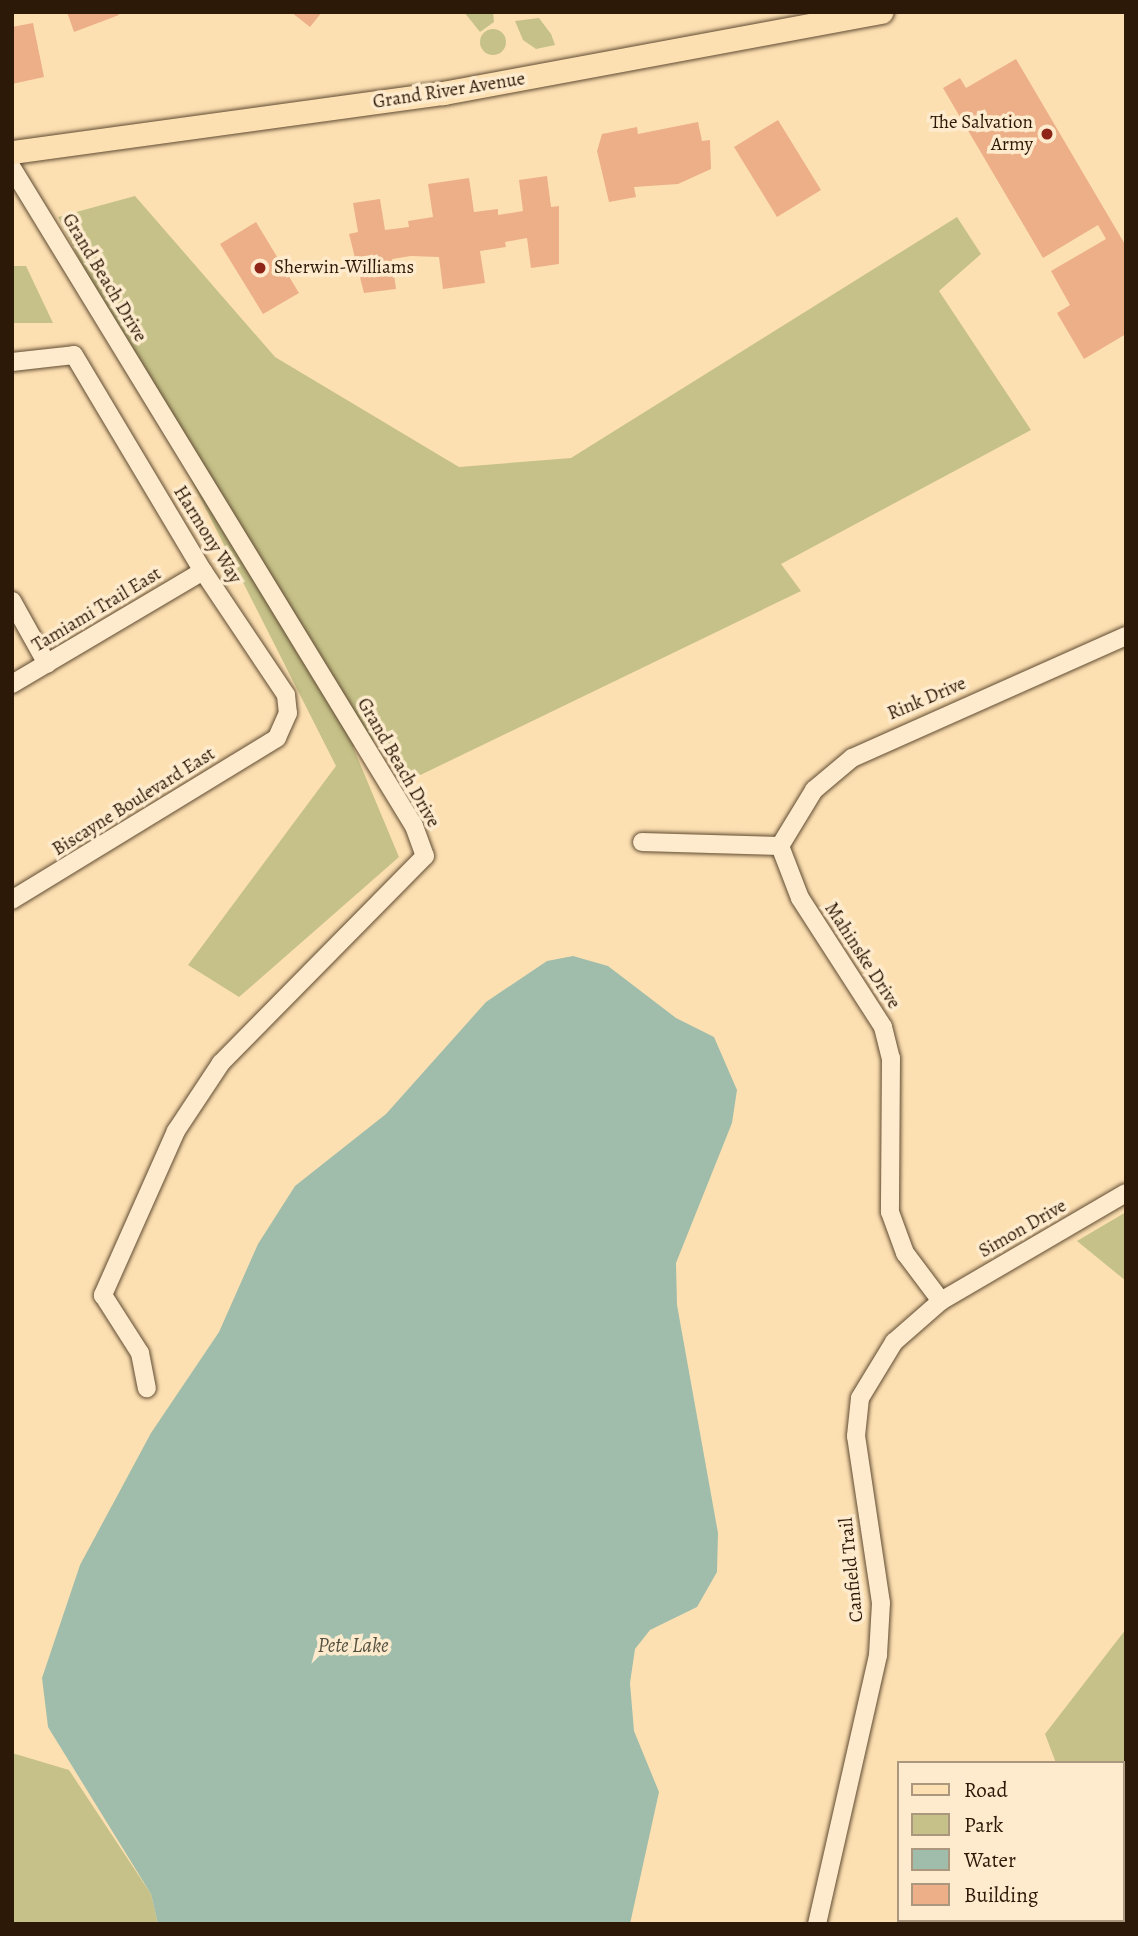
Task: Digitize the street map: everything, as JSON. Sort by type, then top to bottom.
[{"type":"main road","name":"Grand River Avenue","points":[[12,152],[443,93],[883,12]]},
{"type":"street","name":"Grand Beach Drive","points":[[12,168],[414,826],[425,856],[221,1063],[176,1131],[103,1295],[140,1353],[147,1388]]},
{"type":"street","name":"Harmony Way","points":[[12,362],[74,355],[203,571],[286,695],[288,713],[277,738]]},
{"type":"street","name":"Tamiami Trail East","points":[[12,684],[203,571]]},
{"type":"street","points":[[12,601],[47,664]]},
{"type":"street","name":"Rink Drive","points":[[780,846],[814,790],[852,758],[1126,636]]},
{"type":"street","name":"Biscayne Boulevard East","points":[[12,900],[277,738]]},
{"type":"street","points":[[642,842],[780,846]]},
{"type":"street","name":"Mahinske Drive","points":[[780,846],[800,898],[883,1027],[891,1069],[890,1212],[905,1252],[941,1301]]},
{"type":"street","name":"Simon Drive","points":[[894,1342],[941,1301],[1126,1193]]},
{"type":"street","name":"Canfield Trail","points":[[817,1924],[878,1655],[881,1603],[856,1436],[860,1398],[894,1342]]},
{"type":"green space","points":[[464,12],[493,12],[494,22],[480,32]]},
{"type":"green space","points":[[539,18],[551,34],[555,45],[536,49],[523,40],[515,21]]},
{"type":"green space","points":[[493,29],[502,33],[506,42],[502,51],[493,55],[484,51],[480,42],[484,33]]},
{"type":"green space","points":[[135,196],[275,357],[459,467],[571,458],[957,217],[981,254],[939,291],[1031,430],[781,564],[801,591],[408,781],[376,739],[353,747],[399,857],[239,997],[188,965],[336,766],[58,217]]},
{"type":"green space","points":[[12,266],[26,266],[53,323],[12,323]]},
{"type":"green space","points":[[1126,1212],[1126,1281],[1077,1241]]},
{"type":"green space","points":[[1126,1629],[1126,1887],[1124,1888],[1124,1761],[1055,1761],[1045,1734]]},
{"type":"green space","points":[[12,1753],[69,1770],[151,1894],[158,1924],[12,1924]]},
{"type":"water","name":"Pete Lake","points":[[573,956],[608,966],[676,1018],[714,1037],[737,1090],[732,1123],[676,1263],[677,1305],[718,1533],[717,1572],[697,1607],[650,1630],[635,1649],[630,1683],[634,1731],[659,1792],[630,1924],[158,1924],[151,1894],[48,1727],[42,1678],[80,1565],[151,1433],[219,1332],[258,1244],[295,1186],[386,1114],[486,1002],[547,961]]},
{"type":"building","points":[[67,12],[118,12],[119,15],[74,32]]},
{"type":"building","points":[[291,12],[322,12],[310,27]]},
{"type":"building","points":[[33,23],[44,77],[12,84],[12,27]]},
{"type":"building","points":[[1016,59],[1126,246],[1126,334],[1084,359],[1057,313],[1070,305],[1051,271],[1106,239],[1098,225],[1043,258],[943,88],[960,78],[966,88]]},
{"type":"building","points":[[778,120],[821,190],[777,217],[734,147]]},
{"type":"building","points":[[698,122],[702,141],[710,140],[711,169],[678,184],[634,187],[636,197],[609,202],[597,151],[602,134],[637,127],[638,134]]},
{"type":"building","points":[[547,176],[551,207],[559,206],[559,264],[531,268],[527,238],[505,242],[506,247],[480,251],[485,283],[443,289],[439,257],[411,256],[392,259],[396,289],[364,293],[349,234],[358,232],[353,203],[380,199],[385,230],[409,227],[408,221],[433,217],[428,184],[469,178],[474,212],[498,209],[498,215],[523,211],[519,180]]},
{"type":"building","name":"Sherwin-Williams","points":[[256,222],[299,293],[263,314],[220,244]]},
{"type":"place","name":"The Salvation Army","points":[[1047,134]]},
{"type":"place","name":"Sherwin-Williams","points":[[260,268]]}]
